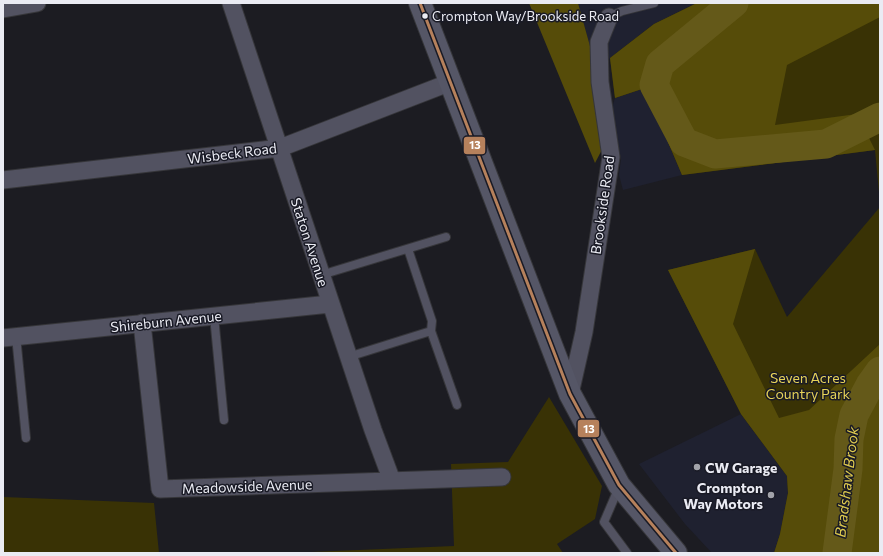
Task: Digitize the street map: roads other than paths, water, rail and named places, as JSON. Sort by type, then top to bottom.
[{"type":"highway","points":[[420,3],[570,394],[619,485],[676,553]]},
{"type":"street","points":[[3,9],[37,3]]},
{"type":"street","name":"Staton Avenue","points":[[231,3],[280,148],[330,304],[392,481]]},
{"type":"street","name":"Brookside Road","points":[[570,394],[584,332],[611,157],[600,82],[599,42],[609,17]]},
{"type":"street","name":"Wisbeck Road","points":[[3,180],[280,148],[451,82]]},
{"type":"street","name":"Shireburn Avenue","points":[[10,337],[330,304]]},
{"type":"street","name":"Meadowside Avenue","points":[[142,323],[160,489],[502,477]]},
{"type":"lane","points":[[609,17],[622,11],[654,3]]},
{"type":"lane","points":[[321,275],[446,237]]},
{"type":"lane","points":[[408,249],[432,320],[431,330],[457,405]]},
{"type":"lane","points":[[214,316],[224,420]]},
{"type":"lane","points":[[348,357],[431,330]]},
{"type":"lane","points":[[10,337],[26,438]]},
{"type":"lane","points":[[619,485],[604,522],[627,553]]},
{"type":"waterway","name":"Bradshaw Brook","points":[[734,3],[660,64],[654,85],[684,142],[715,154],[826,144],[880,117]]},
{"type":"waterway","name":"Bradshaw Brook","points":[[837,553],[848,469],[849,439],[854,415],[870,385],[880,371]]},
{"type":"place","name":"Crompton Way/Brookside Road","points":[[425,16]]},
{"type":"place","name":"CW Garage","points":[[697,467]]},
{"type":"place","name":"Crompton Way Motors","points":[[771,495]]},
{"type":"park label","name":"Seven Acres Country Park","points":[[808,386]]}]
